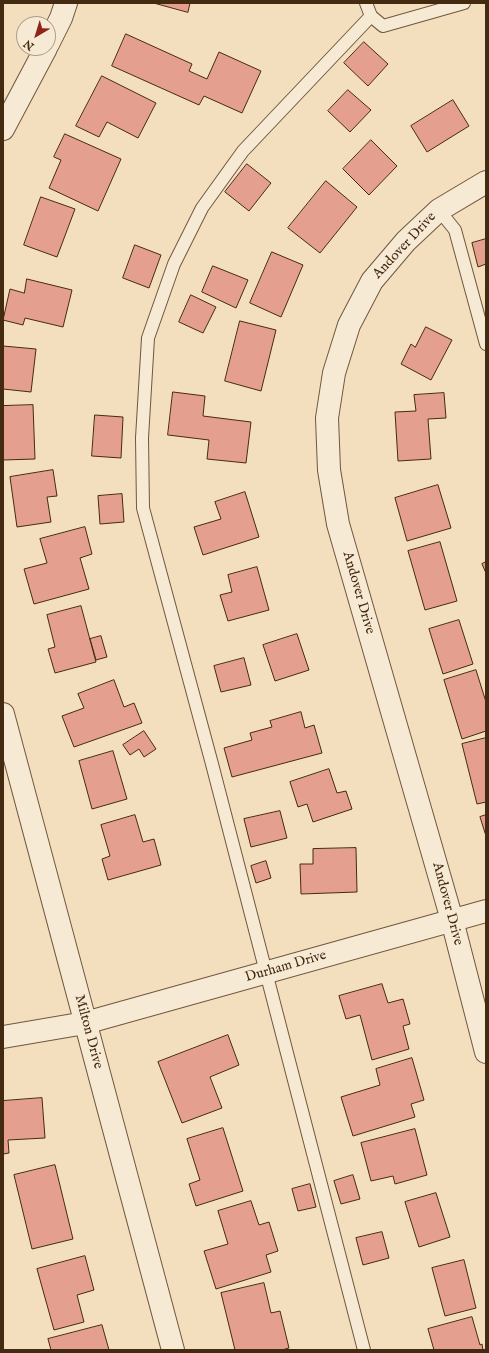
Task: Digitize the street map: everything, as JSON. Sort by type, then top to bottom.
[{"type":"street","points":[[56,28],[66,3]]},
{"type":"street","points":[[3,129],[42,56]]},
{"type":"street","name":"Andover Drive","points":[[486,182],[439,210],[406,241],[372,281],[349,325],[334,373],[328,426],[329,470],[338,524],[452,920],[486,1052]]},
{"type":"street","name":"Milton Drive","points":[[3,714],[173,1350]]},
{"type":"street","name":"Durham Drive","points":[[3,1037],[86,1023],[486,911]]},
{"type":"lane","points":[[366,3],[371,16],[383,26],[464,3]]},
{"type":"lane","points":[[364,1350],[212,764],[142,508],[142,438],[148,338],[174,264],[202,208],[243,151],[371,16]]},
{"type":"lane","points":[[439,210],[454,230],[486,344]]},
{"type":"building","points":[[154,3],[190,3],[188,12]]},
{"type":"building","points":[[126,34],[192,64],[189,71],[207,79],[219,52],[261,71],[242,113],[204,96],[199,105],[112,66]]},
{"type":"building","points":[[364,42],[388,64],[368,86],[344,63]]},
{"type":"building","points":[[102,76],[156,103],[138,138],[107,122],[99,137],[76,126]]},
{"type":"building","points":[[348,90],[371,110],[350,132],[328,111]]},
{"type":"building","points":[[453,100],[469,126],[427,152],[411,126]]},
{"type":"building","points":[[65,134],[121,159],[98,211],[49,188],[61,160],[54,157]]},
{"type":"building","points":[[371,140],[397,166],[369,195],[343,169]]},
{"type":"building","points":[[247,164],[271,183],[249,211],[225,192]]},
{"type":"building","points":[[326,181],[357,207],[320,253],[288,228]]},
{"type":"building","points":[[41,197],[75,209],[57,257],[24,245]]},
{"type":"building","points":[[486,239],[486,264],[478,267],[472,243]]},
{"type":"building","points":[[135,245],[161,255],[149,288],[123,278]]},
{"type":"building","points":[[272,252],[303,265],[281,317],[250,303]]},
{"type":"building","points":[[213,266],[248,280],[236,308],[202,292]]},
{"type":"building","points":[[27,279],[72,290],[63,327],[25,318],[23,325],[3,320],[10,289],[24,293]]},
{"type":"building","points":[[191,295],[216,307],[203,333],[179,322]]},
{"type":"building","points":[[240,321],[276,330],[261,391],[225,381]]},
{"type":"building","points":[[426,327],[452,340],[431,380],[401,364],[411,344],[415,347]]},
{"type":"building","points":[[3,346],[36,349],[31,392],[3,389]]},
{"type":"building","points":[[173,392],[205,396],[203,416],[251,422],[246,463],[207,459],[209,440],[168,435]]},
{"type":"building","points":[[444,393],[446,418],[428,419],[431,459],[398,461],[395,412],[416,411],[414,395]]},
{"type":"building","points":[[33,405],[35,459],[3,460],[3,406]]},
{"type":"building","points":[[95,415],[123,417],[121,458],[92,456]]},
{"type":"building","points":[[53,470],[57,496],[47,497],[51,522],[17,527],[10,477]]},
{"type":"building","points":[[438,485],[451,528],[407,541],[395,498]]},
{"type":"building","points":[[245,492],[259,537],[203,555],[194,527],[221,519],[215,502]]},
{"type":"building","points":[[122,494],[124,522],[100,524],[98,496]]},
{"type":"building","points":[[85,527],[92,554],[80,558],[89,589],[34,604],[24,569],[47,563],[40,539]]},
{"type":"building","points":[[440,542],[457,601],[425,610],[408,551]]},
{"type":"building","points":[[486,562],[486,573],[482,564]]},
{"type":"building","points":[[257,567],[269,610],[228,621],[220,595],[232,592],[228,575]]},
{"type":"building","points":[[81,606],[96,662],[55,673],[48,649],[55,647],[47,615]]},
{"type":"building","points":[[459,620],[473,664],[443,674],[429,629]]},
{"type":"building","points":[[297,634],[309,670],[275,681],[263,645]]},
{"type":"building","points":[[101,636],[107,657],[96,660],[90,639]]},
{"type":"building","points":[[244,658],[251,685],[221,692],[214,666]]},
{"type":"building","points":[[476,670],[486,702],[486,731],[462,739],[444,680]]},
{"type":"building","points":[[114,680],[124,707],[134,703],[142,723],[74,747],[62,716],[84,708],[78,694]]},
{"type":"building","points":[[301,712],[305,728],[314,725],[322,753],[232,777],[224,748],[252,740],[250,733],[272,727],[270,721]]},
{"type":"building","points":[[144,731],[156,749],[144,757],[139,749],[130,755],[123,745]]},
{"type":"building","points":[[486,738],[486,802],[477,804],[462,744]]},
{"type":"building","points":[[113,751],[127,799],[92,809],[79,761]]},
{"type":"building","points":[[329,769],[337,793],[346,791],[352,809],[313,822],[307,804],[298,807],[290,782]]},
{"type":"building","points":[[280,811],[287,838],[251,847],[244,819]]},
{"type":"building","points":[[135,815],[143,842],[154,839],[161,865],[108,880],[102,859],[110,856],[101,825]]},
{"type":"building","points":[[486,815],[486,836],[480,817]]},
{"type":"building","points":[[356,848],[357,892],[301,894],[300,864],[313,864],[313,849]]},
{"type":"building","points":[[266,861],[271,878],[256,883],[251,866]]},
{"type":"building","points":[[382,984],[388,1003],[403,999],[410,1024],[403,1026],[409,1049],[372,1060],[360,1015],[346,1019],[339,996]]},
{"type":"building","points":[[228,1035],[239,1065],[210,1077],[222,1108],[182,1123],[158,1062]]},
{"type":"building","points":[[412,1058],[424,1100],[411,1104],[415,1117],[353,1136],[341,1097],[380,1085],[376,1069]]},
{"type":"building","points":[[42,1098],[45,1138],[8,1140],[9,1153],[3,1154],[3,1101]]},
{"type":"building","points":[[223,1128],[243,1191],[196,1206],[189,1184],[200,1180],[187,1139]]},
{"type":"building","points":[[415,1129],[427,1175],[395,1184],[393,1176],[371,1181],[361,1143]]},
{"type":"building","points":[[55,1165],[73,1239],[32,1249],[14,1175]]},
{"type":"building","points":[[353,1175],[360,1199],[341,1204],[334,1181]]},
{"type":"building","points":[[310,1184],[316,1207],[298,1211],[292,1189]]},
{"type":"building","points":[[436,1193],[450,1237],[419,1247],[405,1202]]},
{"type":"building","points":[[251,1201],[259,1225],[269,1222],[278,1251],[266,1255],[271,1272],[216,1289],[204,1251],[228,1244],[218,1211]]},
{"type":"building","points":[[382,1232],[389,1258],[363,1265],[356,1238]]},
{"type":"building","points":[[85,1256],[94,1290],[77,1295],[84,1322],[54,1330],[37,1269]]},
{"type":"building","points":[[464,1260],[476,1308],[445,1316],[432,1268]]},
{"type":"building","points":[[264,1283],[271,1313],[280,1311],[289,1348],[282,1350],[235,1350],[221,1293]]},
{"type":"building","points":[[472,1317],[480,1345],[482,1344],[483,1350],[434,1350],[428,1329]]},
{"type":"building","points":[[102,1325],[109,1350],[51,1350],[48,1339]]}]
